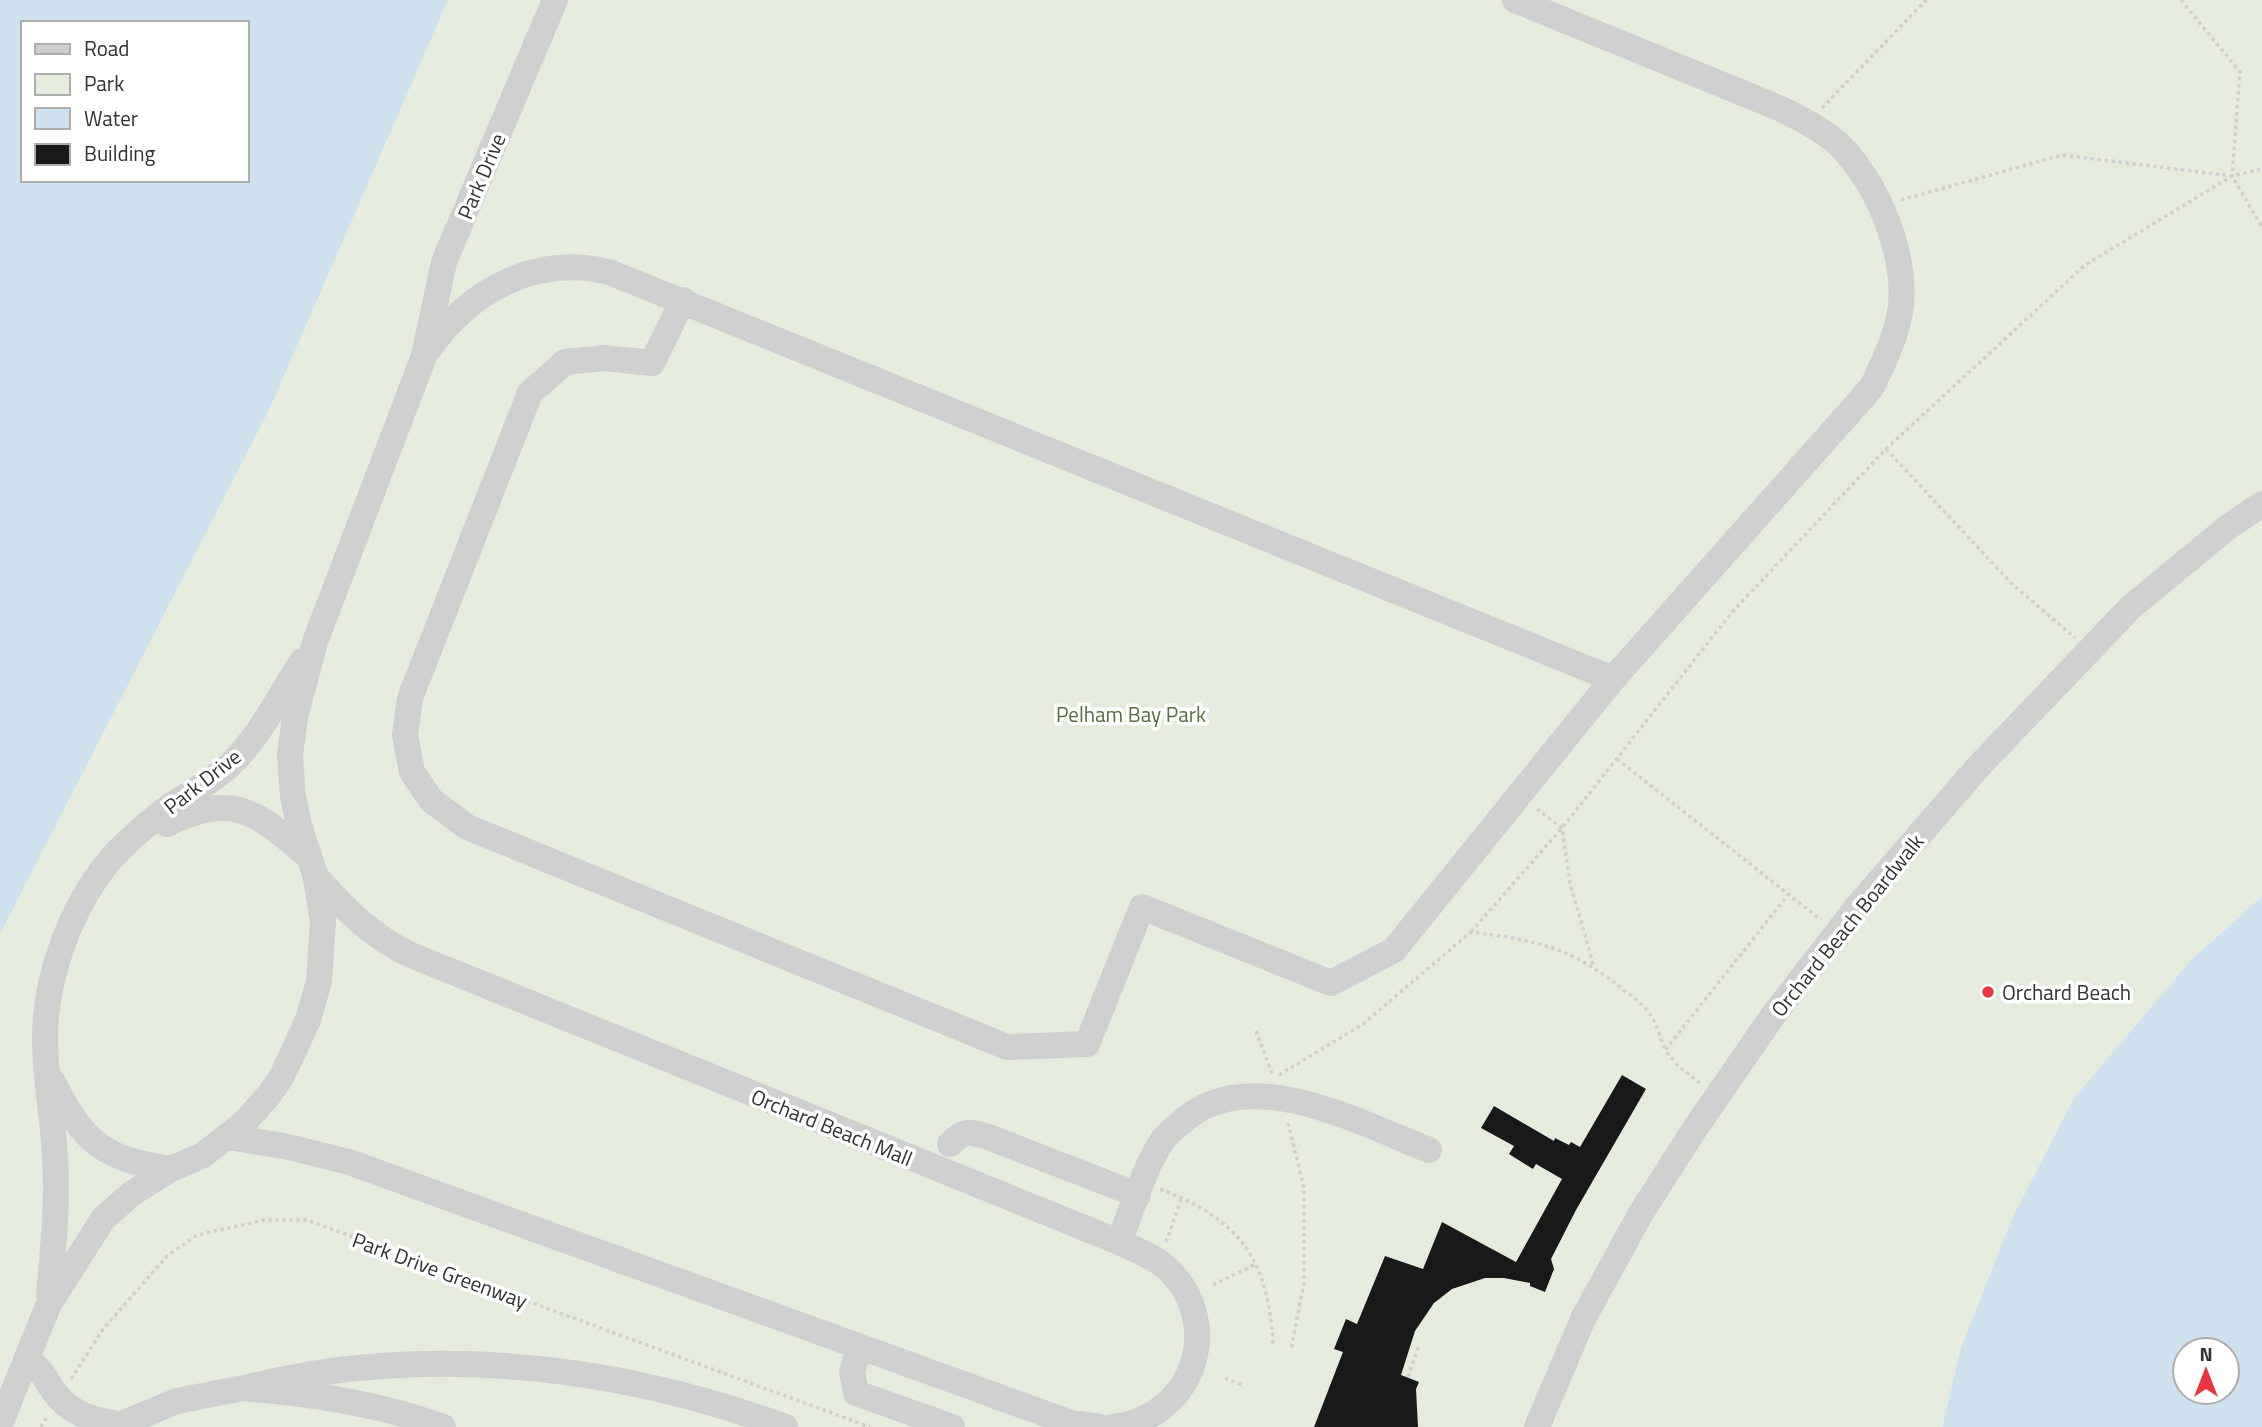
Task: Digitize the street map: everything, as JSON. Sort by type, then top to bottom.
[{"type":"street","name":"Park Drive","points":[[0,1424],[49,1304],[103,1219],[131,1194],[171,1169],[204,1155],[229,1137],[270,1095],[292,1059],[308,1020],[319,981],[323,941],[322,905],[293,797],[290,755],[295,717],[315,642],[424,356],[444,262],[555,0]]},
{"type":"street","points":[[683,300],[652,363],[604,358],[565,362],[530,393],[410,698],[405,735],[412,772],[430,800],[467,827],[1007,1046],[1087,1044],[1142,907],[1331,983],[1394,950],[1613,679],[1872,387],[1899,319],[1900,281],[1895,246],[1882,205],[1861,170],[1835,141],[1809,122],[1779,108],[1515,0]]},
{"type":"street","name":"Park Drive","points":[[424,356],[440,332],[455,317],[491,289],[510,279],[547,269],[581,267],[609,272],[1613,679]]},
{"type":"street","name":"Orchard Beach Boardwalk","points":[[1537,1427],[1583,1319],[1641,1213],[1772,1017],[1837,933],[1978,767],[2131,607],[2228,527],[2262,504]]},
{"type":"street","name":"Park Drive","points":[[49,1304],[56,1191],[45,1024],[49,998],[72,922],[95,880],[111,859],[162,812],[213,778],[243,750],[315,642]]},
{"type":"street","name":"Park Drive","points":[[128,844],[194,812],[229,808],[244,811],[264,821],[312,867]]},
{"type":"street","name":"Orchard Beach Mall","points":[[312,867],[362,926],[378,938],[411,955],[1119,1242],[1163,1265],[1181,1285],[1196,1320],[1198,1345],[1193,1367],[1173,1398],[1154,1415],[1112,1427]]},
{"type":"street","name":"Park Drive","points":[[47,1068],[66,1108],[92,1141],[126,1160],[171,1169]]},
{"type":"street","points":[[1119,1242],[1161,1141],[1188,1116],[1223,1099],[1282,1098],[1326,1110],[1429,1150]]},
{"type":"street","points":[[950,1144],[960,1134],[970,1132],[1140,1188]]},
{"type":"street","points":[[229,1137],[289,1147],[349,1162],[1069,1425],[1100,1427]]},
{"type":"street","points":[[859,1348],[852,1372],[856,1393],[952,1427]]},
{"type":"street","points":[[27,1359],[40,1370],[70,1409],[94,1420],[116,1425],[177,1401],[331,1371],[468,1364],[544,1369],[618,1380],[725,1406],[785,1427]]},
{"type":"street","points":[[243,1388],[320,1395],[357,1402],[443,1427]]},
{"type":"path","points":[[1809,122],[1926,0]]},
{"type":"path","points":[[2181,0],[2240,72],[2232,176],[2262,227]]},
{"type":"path","points":[[1882,205],[2062,155],[2232,176]]},
{"type":"path","points":[[1256,1031],[1274,1078],[1363,1024],[1471,932],[1562,828],[1733,611],[1886,449],[2085,265],[2232,176],[2262,169]]},
{"type":"path","points":[[1886,449],[2011,583],[2089,651]]},
{"type":"path","points":[[1617,759],[1837,933]]},
{"type":"path","points":[[1531,804],[1562,828],[1570,884],[1595,969]]},
{"type":"path","points":[[1665,1050],[1788,895]]},
{"type":"path","points":[[1471,932],[1552,946],[1612,980],[1649,1013],[1665,1050],[1678,1066],[1716,1098]]},
{"type":"path","points":[[1282,1098],[1304,1188],[1304,1283],[1291,1349]]},
{"type":"path","points":[[1140,1188],[1182,1197],[1222,1219],[1256,1264],[1271,1310],[1273,1344]]},
{"type":"path","points":[[1164,1245],[1182,1197]]},
{"type":"path","name":"Park Drive Greenway","points":[[66,1388],[104,1328],[167,1256],[197,1235],[264,1220],[307,1220],[870,1427]]},
{"type":"path","points":[[1213,1285],[1256,1264]]},
{"type":"path","points":[[1408,1377],[1419,1345]]},
{"type":"path","points":[[1225,1378],[1241,1385]]},
{"type":"green space","name":"Pelham Bay Park","points":[[420,0],[2262,0],[2262,896],[2193,958],[1960,1351],[1942,1427],[0,1427],[0,805]]},
{"type":"water","points":[[0,0],[448,0],[269,410],[0,934]]},
{"type":"water","points":[[2262,896],[2262,1427],[1942,1427],[1960,1351],[2011,1221],[2074,1098],[2193,958]]},
{"type":"building","points":[[1622,1075],[1646,1089],[1551,1259],[1554,1269],[1545,1292],[1530,1286],[1530,1283],[1485,1278],[1452,1289],[1434,1303],[1415,1331],[1401,1375],[1419,1382],[1416,1389],[1418,1427],[1314,1427],[1343,1352],[1334,1349],[1346,1319],[1357,1324],[1385,1256],[1423,1269],[1442,1222],[1516,1262],[1562,1179],[1536,1164],[1533,1169],[1509,1154],[1514,1146],[1481,1128],[1494,1106],[1554,1141],[1555,1138],[1580,1147]]},
{"type":"place","name":"Orchard Beach","points":[[1988,992]]}]
